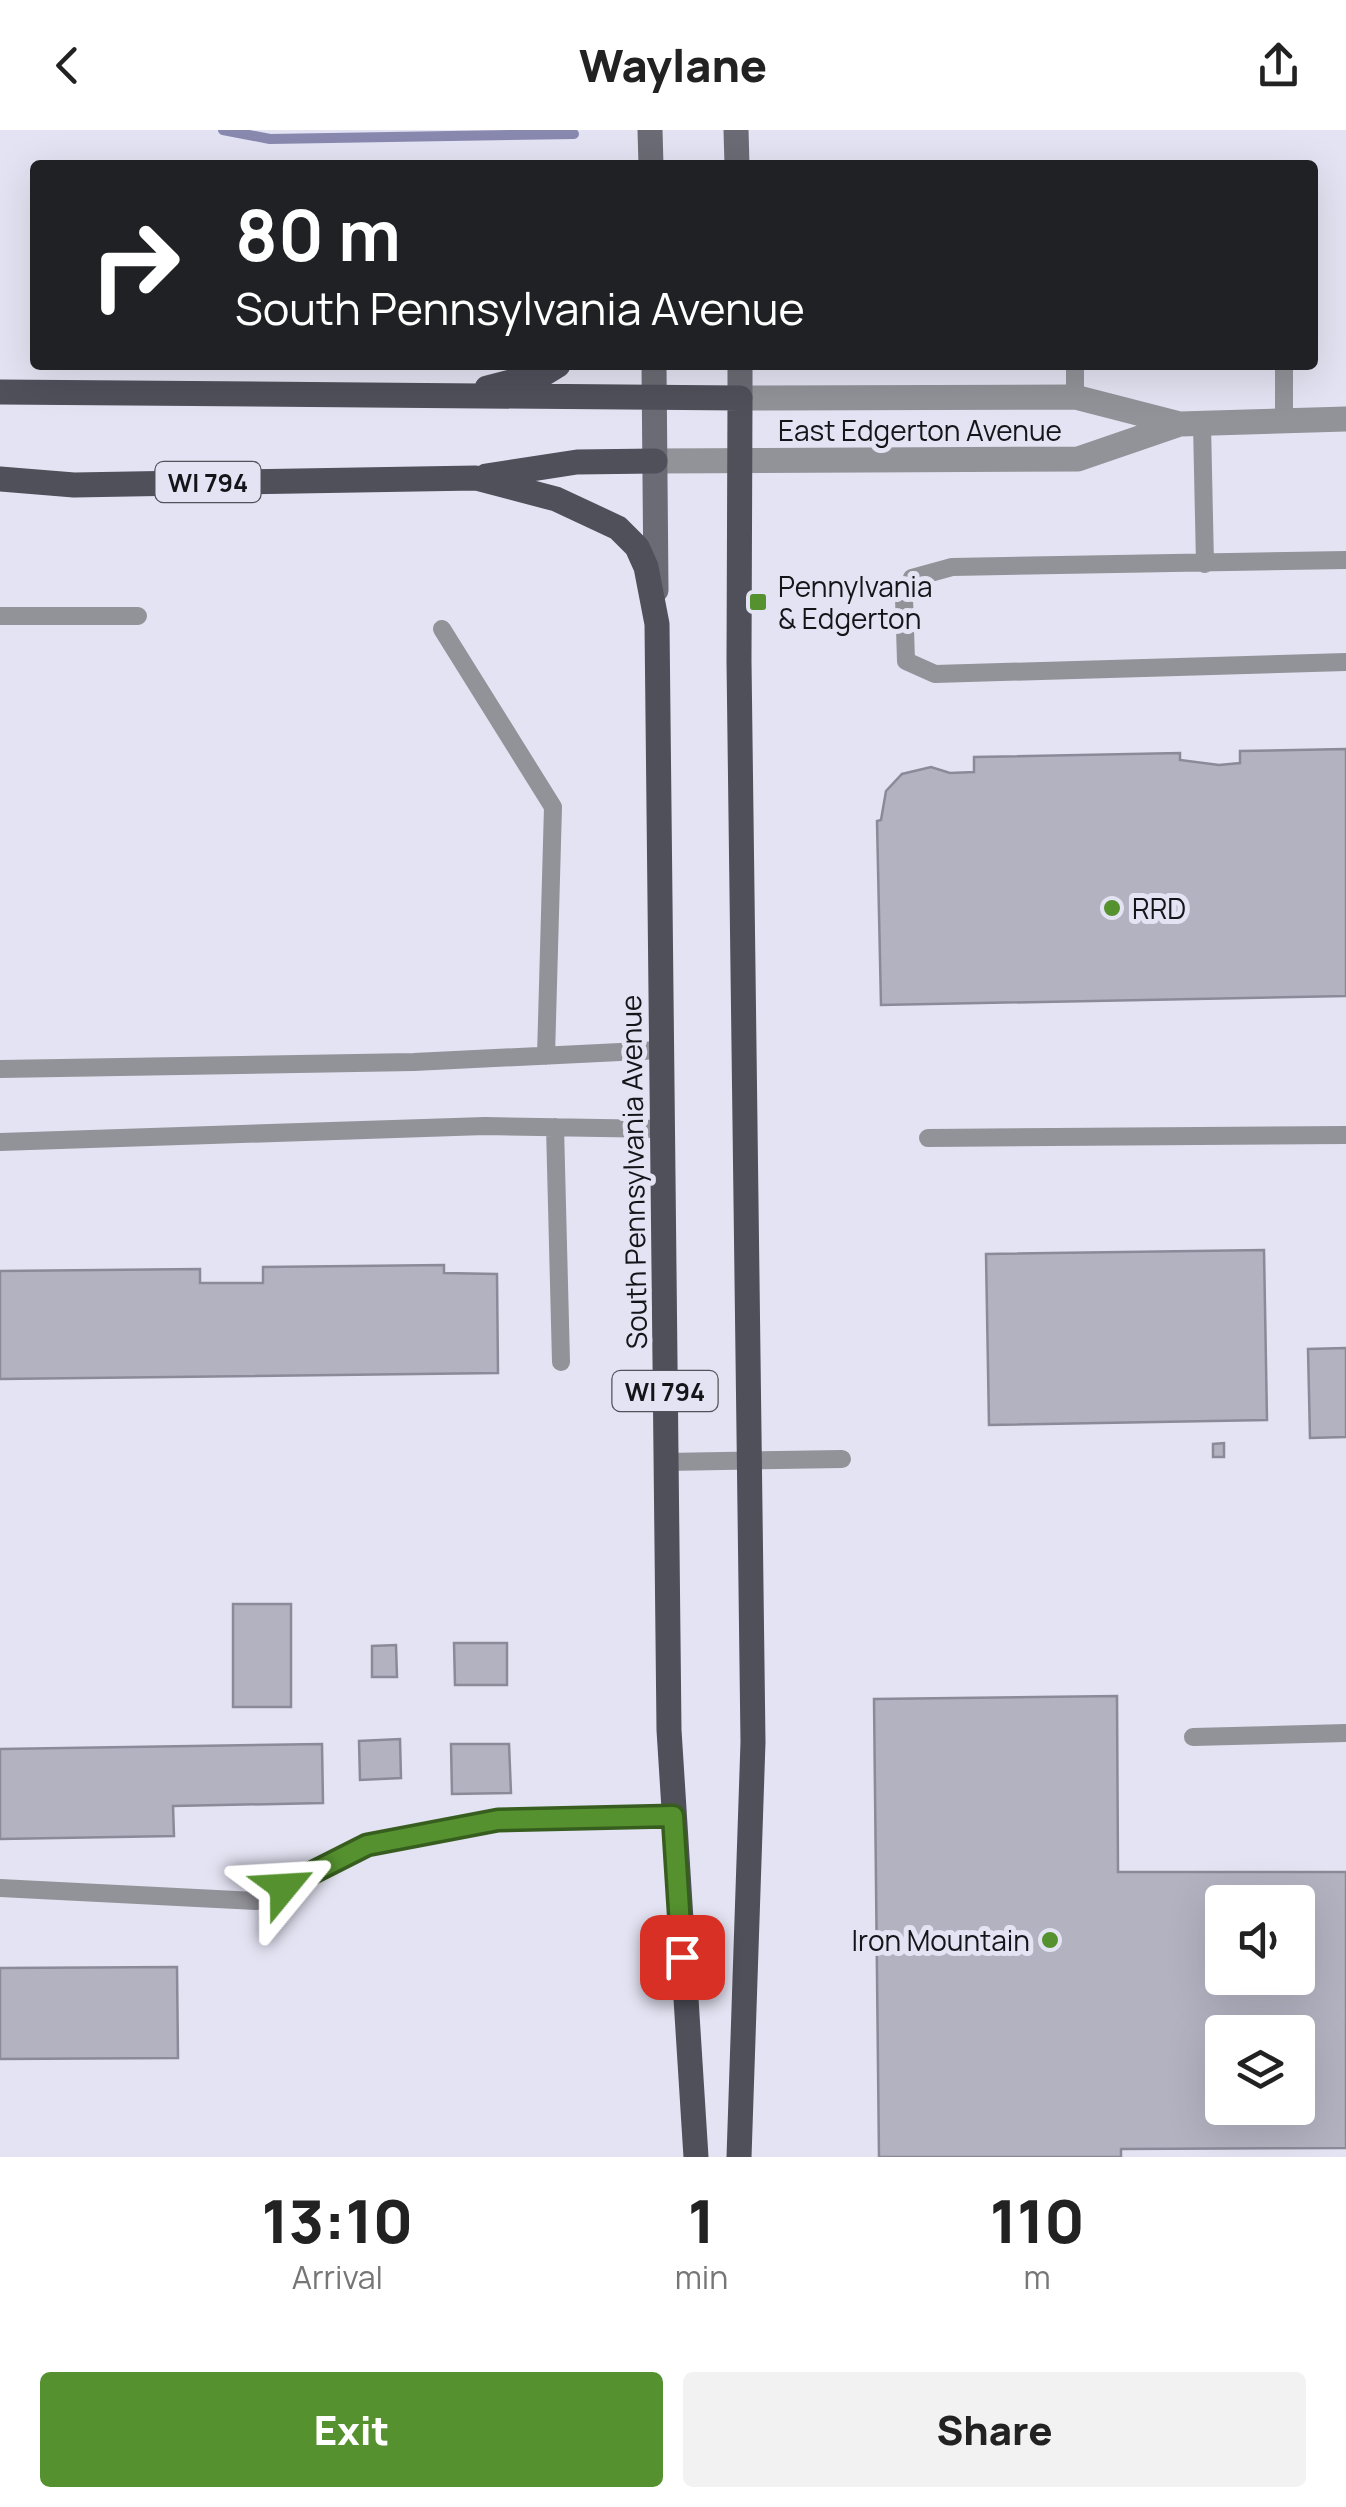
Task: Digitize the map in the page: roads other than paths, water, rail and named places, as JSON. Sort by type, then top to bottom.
[{"type":"main road","points":[[650,130],[651,160]]},
{"type":"main road","points":[[736,130],[737,160]]},
{"type":"main road","points":[[450,398],[550,370]]},
{"type":"main road","name":"South Pennsylvania Avenue","points":[[654,370],[673,1816],[696,2157]]},
{"type":"main road","points":[[0,392],[740,398],[740,370]]},
{"type":"main road","name":"WI 794","points":[[739,2157],[752,1742],[740,398]]},
{"type":"main road","points":[[476,478],[578,462],[655,461]]},
{"type":"main road","name":"WI 794","points":[[0,479],[74,485],[476,478],[556,500],[618,528],[637,547],[646,567],[657,624]]},
{"type":"street","name":"East Edgerton Avenue","points":[[740,398],[1075,397],[1191,424]]},
{"type":"street","name":"East Edgerton Avenue","points":[[655,461],[1078,459],[1191,424],[1346,418]]},
{"type":"lane","points":[[1075,370],[1075,397]]},
{"type":"lane","points":[[1284,370],[1284,420]]},
{"type":"lane","points":[[1191,424],[1204,564]]},
{"type":"lane","points":[[1346,560],[931,570],[912,578],[904,596],[906,660],[934,674],[1346,662]]},
{"type":"lane","points":[[0,616],[138,616]]},
{"type":"lane","points":[[442,629],[553,807],[546,1056]]},
{"type":"lane","points":[[0,1069],[661,1050]]},
{"type":"lane","points":[[0,1142],[485,1126],[662,1130]]},
{"type":"lane","points":[[555,1128],[561,1362]]},
{"type":"lane","points":[[928,1138],[1346,1135]]},
{"type":"lane","points":[[666,1462],[842,1459]]},
{"type":"lane","points":[[1193,1737],[1346,1733]]},
{"type":"lane","points":[[0,1888],[256,1900],[367,1845],[498,1820],[673,1816]]},
{"type":"waterway","points":[[223,130],[270,139],[574,134]]},
{"type":"place","name":"Pennylvania & Edgerton","points":[[758,602]]},
{"type":"place","name":"RRD","points":[[1112,908]]},
{"type":"place","name":"Iron Mountain","points":[[1050,1940]]}]
